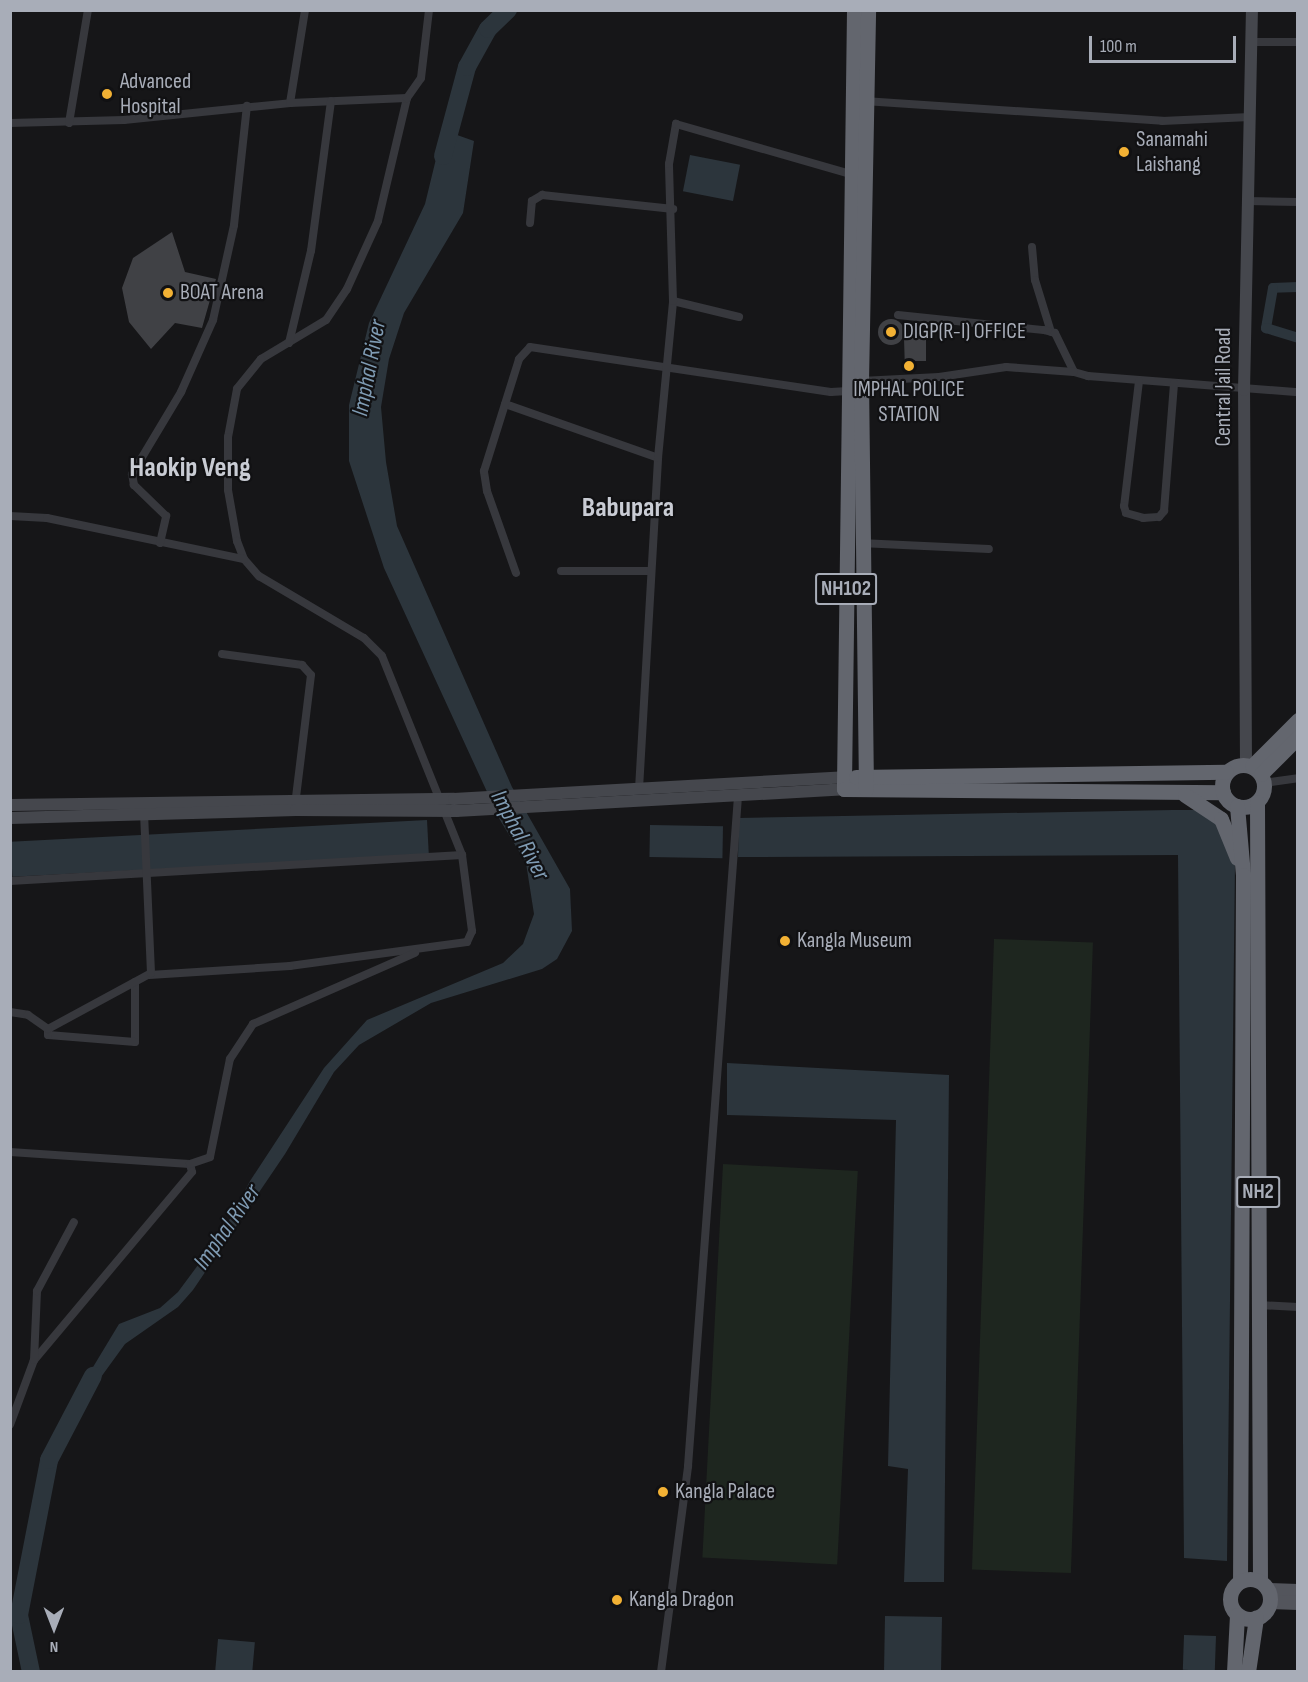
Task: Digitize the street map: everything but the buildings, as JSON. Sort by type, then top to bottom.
[{"type":"highway","name":"NH102","points":[[854,10],[858,100],[866,783]]},
{"type":"highway","name":"NH102","points":[[844,783],[850,174],[867,10]]},
{"type":"highway","points":[[845,641],[863,641]]},
{"type":"highway","name":"NH2","points":[[1266,1591],[1258,1305],[1256,772],[1298,720]]},
{"type":"highway","name":"NH2","points":[[1226,772],[1256,772],[1298,737]]},
{"type":"highway","points":[[866,783],[1226,772],[1223,792]]},
{"type":"highway","points":[[844,783],[1223,792],[1237,806],[1257,802]]},
{"type":"highway","points":[[1177,792],[1202,802],[1221,819],[1243,875]]},
{"type":"highway","name":"NH2","points":[[1234,1671],[1237,1615],[1230,1598],[1240,1581],[1243,875],[1237,806]]},
{"type":"highway","points":[[1240,1581],[1266,1591],[1256,1618],[1248,1671]]},
{"type":"highway","points":[[1237,1615],[1256,1618]]},
{"type":"main road","points":[[1266,1591],[1298,1591]]},
{"type":"main road","points":[[1266,1591],[1298,1603]]},
{"type":"street","points":[[69,123],[88,10]]},
{"type":"street","points":[[290,103],[305,10]]},
{"type":"street","points":[[429,10],[421,78],[407,98],[378,221],[356,272],[326,320],[252,368],[234,400],[228,490],[230,516],[244,559],[259,576],[374,646],[436,799]]},
{"type":"street","name":"Central Jail Road","points":[[1252,10],[1244,390],[1256,772]]},
{"type":"street","points":[[1251,42],[1298,42]]},
{"type":"street","points":[[10,123],[69,123],[247,106],[407,98]]},
{"type":"street","points":[[858,100],[1129,120],[1250,117]]},
{"type":"street","points":[[289,343],[311,251],[331,101]]},
{"type":"street","points":[[160,543],[166,516],[134,485],[132,474],[181,392],[213,320],[234,225],[247,106]]},
{"type":"street","points":[[639,789],[658,458],[673,301],[673,209],[669,164],[676,124],[850,174]]},
{"type":"street","points":[[530,223],[532,201],[542,195],[673,209]]},
{"type":"street","points":[[1248,201],[1298,202]]},
{"type":"street","points":[[1032,247],[1035,280],[1051,332],[1074,372]]},
{"type":"street","points":[[673,301],[739,317]]},
{"type":"street","points":[[898,315],[1051,332]]},
{"type":"street","points":[[516,573],[485,480],[519,359],[536,346],[801,390],[848,391],[861,381],[939,377],[1006,367],[1244,390],[1298,392]]},
{"type":"street","points":[[1139,381],[1124,506],[1126,513],[1143,518],[1159,517],[1164,511],[1174,383]]},
{"type":"street","points":[[505,404],[658,458]]},
{"type":"street","points":[[10,516],[47,518],[244,559]]},
{"type":"street","points":[[847,542],[989,549]]},
{"type":"street","points":[[561,571],[651,571]]},
{"type":"street","points":[[222,654],[302,665],[311,675],[296,797]]},
{"type":"street","points":[[1256,772],[1298,778]]},
{"type":"street","points":[[10,805],[296,797],[436,799],[452,807],[558,791],[844,783]]},
{"type":"street","points":[[10,818],[557,805],[738,797],[844,783]]},
{"type":"street","points":[[661,1671],[688,1466],[738,797]]},
{"type":"street","points":[[48,1029],[149,975],[163,978],[278,967],[463,944],[471,938],[462,855],[452,807]]},
{"type":"street","points":[[144,814],[149,975]]},
{"type":"street","points":[[10,881],[146,875],[462,855]]},
{"type":"street","points":[[10,1152],[190,1164],[210,1157],[230,1059],[253,1024],[424,948]]},
{"type":"street","points":[[10,1012],[28,1015],[48,1029],[51,1038],[135,1042],[135,982]]},
{"type":"street","points":[[34,1360],[192,1175],[190,1164]]},
{"type":"street","points":[[10,1425],[34,1360],[37,1291],[74,1222]]},
{"type":"street","points":[[1258,1305],[1298,1307]]},
{"type":"shaded area","points":[[994,939],[1093,942],[1071,1573],[972,1570]]},
{"type":"shaded area","points":[[723,1164],[858,1171],[837,1565],[702,1557]]},
{"type":"water","points":[[443,130],[474,141],[463,213],[404,313],[389,359],[381,407],[386,462],[397,526],[512,787],[570,889],[572,931],[557,959],[542,969],[431,1003],[359,1045],[334,1072],[285,1154],[193,1290],[178,1307],[125,1344],[80,1406],[87,1377],[119,1324],[160,1308],[178,1292],[224,1230],[250,1181],[324,1068],[367,1020],[503,963],[523,944],[534,914],[526,863],[500,820],[384,568],[349,461],[349,405],[369,323],[425,204]]},
{"type":"water","points":[[690,155],[740,165],[733,201],[683,191]]},
{"type":"water","points":[[1203,810],[1214,817],[1235,864],[1227,1561],[1184,1558],[1178,855],[738,857],[739,818]]},
{"type":"water","points":[[427,820],[429,855],[12,877],[11,842]]},
{"type":"water","points":[[650,825],[723,826],[722,858],[649,857]]},
{"type":"water","points":[[727,1063],[949,1075],[944,1582],[904,1582],[908,1469],[888,1466],[896,1120],[727,1115]]},
{"type":"water","points":[[885,1616],[942,1617],[941,1672],[884,1671]]},
{"type":"water","points":[[1184,1635],[1216,1636],[1215,1671],[1183,1670]]},
{"type":"water","points":[[218,1639],[255,1642],[252,1672],[215,1671]]},
{"type":"waterway","name":"Imphal River","points":[[443,156],[467,67],[488,29],[508,10]]},
{"type":"waterway","points":[[1298,287],[1273,288],[1266,328],[1298,338]]},
{"type":"waterway","name":"Imphal River","points":[[31,1672],[19,1615],[49,1460],[93,1376]]},
{"type":"place","name":"Advanced Hospital","points":[[107,94]]},
{"type":"place","name":"Sanamahi Laishang","points":[[1124,152]]},
{"type":"place","name":"BOAT Arena","points":[[168,293]]},
{"type":"place","name":"DIGP(R-I) OFFICE","points":[[891,332]]},
{"type":"place","name":"IMPHAL POLICE STATION","points":[[909,366]]},
{"type":"place","name":"Kangla Museum","points":[[785,941]]},
{"type":"place","name":"Kangla Palace","points":[[663,1492]]},
{"type":"place","name":"Kangla Dragon","points":[[617,1600]]},
{"type":"district","name":"Haokip Veng","points":[[190,468]]},
{"type":"district","name":"Babupara","points":[[628,508]]}]
